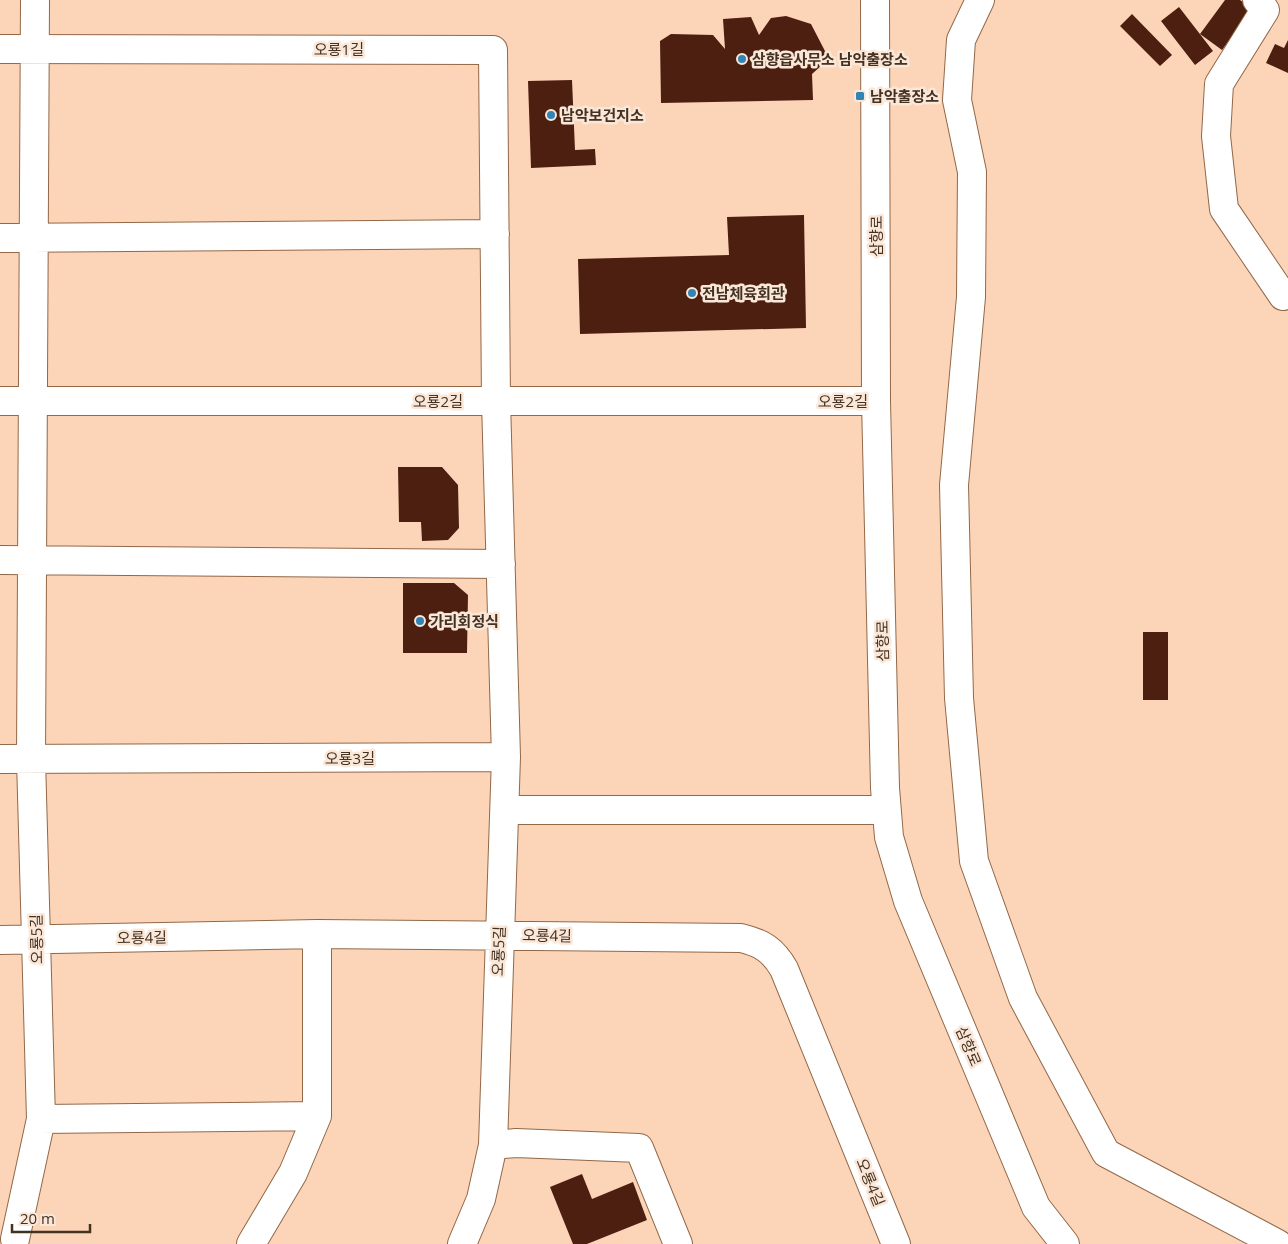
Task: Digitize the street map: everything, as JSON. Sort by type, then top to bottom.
[{"type":"street","name":"오룡5길","points":[[14,1239],[40,1119],[31,759],[35,0]]},
{"type":"street","name":"삼향로","points":[[875,0],[876,401],[886,810],[889,837],[908,900],[1036,1207],[1065,1244]]},
{"type":"street","points":[[980,0],[961,40],[957,100],[972,172],[972,182],[971,297],[954,485],[959,698],[974,861],[1023,998],[1106,1153],[1278,1244]]},
{"type":"street","points":[[1257,0],[1265,10],[1219,84],[1216,136],[1224,209],[1283,296]]},
{"type":"street","name":"오룡1길","points":[[0,49],[493,50],[496,401]]},
{"type":"street","points":[[0,238],[495,234]]},
{"type":"street","name":"오룡2길","points":[[0,401],[876,401]]},
{"type":"street","points":[[496,401],[506,757]]},
{"type":"street","points":[[0,560],[501,564]]},
{"type":"street","name":"오룡5길","points":[[462,1244],[481,1199],[493,1144],[498,935],[506,757]]},
{"type":"street","name":"오룡3길","points":[[0,759],[506,757]]},
{"type":"street","points":[[505,810],[886,810]]},
{"type":"street","points":[[251,1244],[293,1172],[317,1116],[317,934]]},
{"type":"street","name":"오룡4길","points":[[0,940],[317,934],[741,938],[758,942],[774,953],[784,969],[896,1244]]},
{"type":"street","points":[[40,1119],[317,1116]]},
{"type":"street","points":[[493,1144],[534,1143],[639,1148],[678,1244]]},
{"type":"building","points":[[1225,0],[1240,0],[1252,9],[1222,50],[1200,34]]},
{"type":"building","points":[[1179,7],[1213,51],[1195,65],[1161,21]]},
{"type":"building","points":[[1132,14],[1172,55],[1160,66],[1120,26]]},
{"type":"building","name":"삼향읍사무소 남악출장소","points":[[786,16],[811,24],[826,53],[822,65],[812,74],[813,100],[661,103],[660,41],[671,34],[713,35],[725,49],[723,19],[751,17],[759,35],[771,18]]},
{"type":"building","points":[[1288,40],[1288,73],[1266,63],[1275,44],[1284,48]]},
{"type":"building","name":"남악보건지소","points":[[572,80],[575,150],[595,149],[596,165],[531,168],[528,81]]},
{"type":"building","name":"전남체육회관","points":[[804,215],[806,328],[580,334],[578,259],[729,255],[727,217]]},
{"type":"building","points":[[398,467],[442,467],[458,485],[459,528],[448,540],[422,541],[421,522],[399,522]]},
{"type":"building","points":[[403,583],[454,583],[468,595],[467,653],[403,653]]},
{"type":"building","points":[[1143,632],[1168,632],[1168,700],[1143,700]]},
{"type":"building","points":[[582,1174],[592,1199],[633,1182],[647,1220],[587,1244],[573,1244],[550,1187]]},
{"type":"place","name":"삼향읍사무소 남악출장소","points":[[742,59]]},
{"type":"place","name":"남악출장소","points":[[860,96]]},
{"type":"place","name":"남악보건지소","points":[[551,115]]},
{"type":"place","name":"전남체육회관","points":[[692,293]]},
{"type":"place","name":"가리회정식","points":[[420,621]]}]
